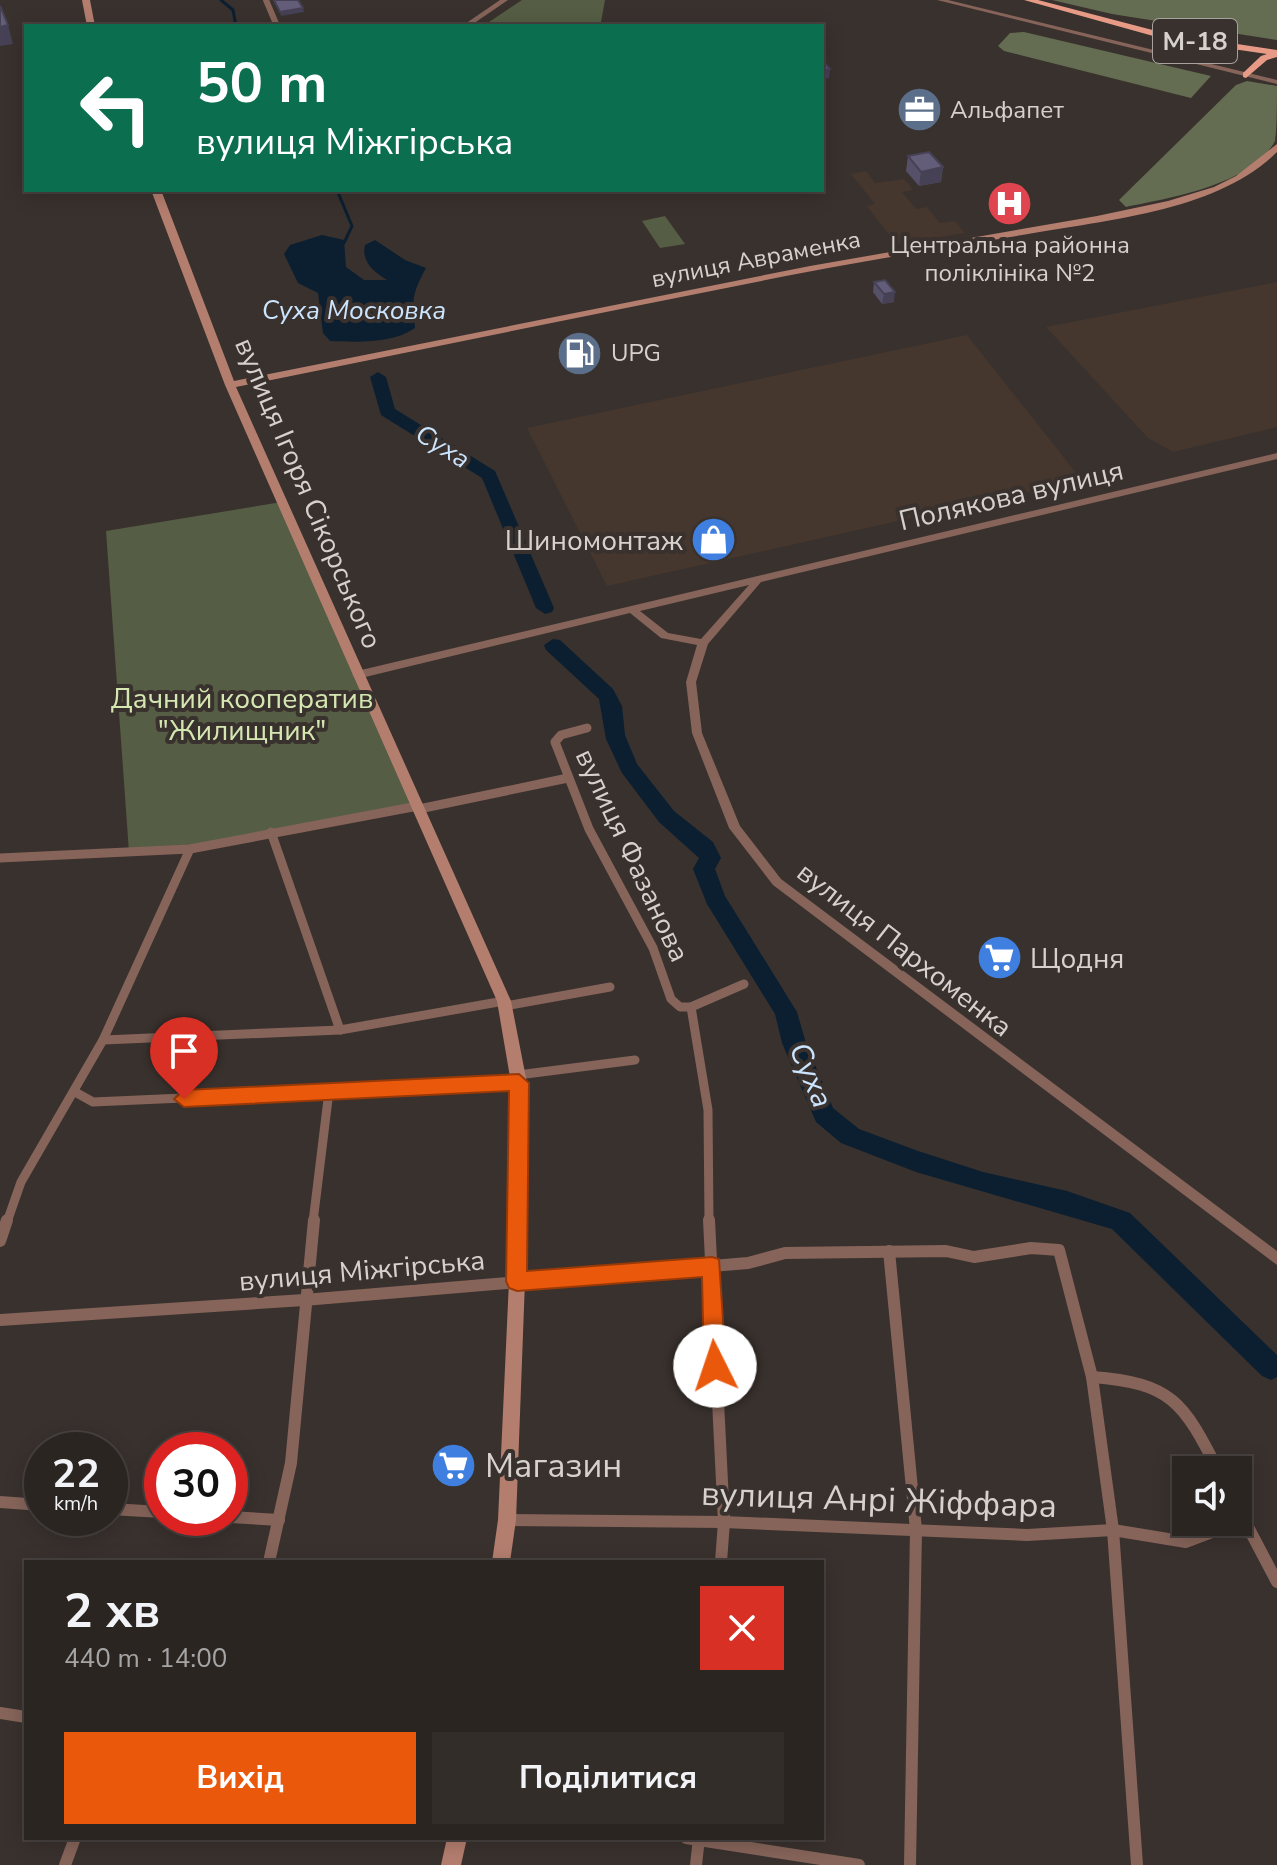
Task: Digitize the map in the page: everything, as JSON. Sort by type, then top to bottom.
[{"type":"highway","name":"М-18","points":[[1028,0],[1115,22],[1277,46]]},
{"type":"highway","name":"М-18","points":[[1115,22],[1136,30],[1277,54]]},
{"type":"highway","points":[[1224,45],[1251,54],[1259,65]]},
{"type":"highway","points":[[1246,75],[1264,58],[1277,54]]},
{"type":"main road","points":[[86,0],[91,24]]},
{"type":"main road","name":"вулиця Авраменка","points":[[230,385],[562,317],[1097,219],[1186,199],[1235,180],[1268,158],[1277,147]]},
{"type":"main road","name":"вулиця Ігоря Сікорського","points":[[157,192],[230,385],[504,1003],[518,1079],[517,1281],[507,1520],[501,1560]]},
{"type":"main road","points":[[451,1865],[457,1840]]},
{"type":"street","points":[[266,0],[276,24]]},
{"type":"street","points":[[468,24],[505,0]]},
{"type":"street","points":[[940,0],[1277,82]]},
{"type":"street","name":"Полякова вулиця","points":[[357,675],[756,583],[1277,456]]},
{"type":"street","points":[[634,611],[665,636],[703,643],[756,583]]},
{"type":"street","name":"вулиця Пархоменка","points":[[703,643],[691,682],[697,733],[735,828],[777,882],[1277,1259]]},
{"type":"street","name":"вулиця Фазанова","points":[[587,728],[557,738],[568,778],[589,829],[653,948],[671,999],[680,1007],[691,1007]]},
{"type":"street","points":[[0,858],[190,849],[568,778]]},
{"type":"street","points":[[271,832],[340,1030]]},
{"type":"street","points":[[0,1241],[21,1182],[103,1040],[190,849]]},
{"type":"street","points":[[721,1560],[724,1522],[709,1273],[712,1266],[708,1110],[691,1007],[744,984]]},
{"type":"street","points":[[103,1040],[340,1030],[610,987]]},
{"type":"street","points":[[75,1092],[93,1102],[329,1091],[518,1079],[635,1060]]},
{"type":"street","points":[[269,1560],[291,1463],[304,1300],[329,1091]]},
{"type":"street","name":"вулиця Міжгірська","points":[[0,1320],[304,1300],[748,1263],[785,1253],[946,1251],[960,1259],[1005,1256],[1047,1247],[1059,1250],[1092,1377]]},
{"type":"street","points":[[889,1251],[916,1530],[910,1865]]},
{"type":"street","points":[[1137,1865],[1113,1530],[1092,1377],[1133,1379],[1168,1392],[1193,1422],[1211,1456]]},
{"type":"street","points":[[0,1502],[24,1504]]},
{"type":"street","points":[[248,1518],[279,1520]]},
{"type":"street","name":"вулиця Анрі Жіффара","points":[[507,1520],[724,1522],[1027,1535],[1113,1530],[1186,1542],[1202,1536]]},
{"type":"street","points":[[1252,1535],[1277,1582]]},
{"type":"street","points":[[0,1713],[24,1717]]},
{"type":"street","points":[[65,1865],[74,1840]]},
{"type":"street","points":[[694,1840],[696,1865]]},
{"type":"street","points":[[700,1840],[859,1865]]},
{"type":"shaded area","points":[[866,171],[875,183],[904,179],[913,190],[902,192],[916,209],[927,207],[940,223],[955,221],[965,233],[896,244],[867,206],[875,204],[851,174]]},
{"type":"shaded area","points":[[1277,282],[1277,427],[1173,452],[1148,438],[1046,327]]},
{"type":"shaded area","points":[[967,335],[1081,479],[974,506],[975,511],[943,518],[934,513],[607,586],[527,428]]},
{"type":"green space","points":[[522,0],[605,0],[601,22],[486,24]]},
{"type":"green space","points":[[1052,0],[1277,0],[1277,40],[1112,14]]},
{"type":"green space","points":[[1024,32],[1211,76],[1191,98],[1004,51],[998,46],[1010,33]]},
{"type":"green space","points":[[1247,81],[1277,86],[1275,141],[1264,156],[1229,179],[1186,194],[1126,207],[1119,200],[1236,85]]},
{"type":"green space","points":[[665,216],[685,244],[660,248],[642,221]]},
{"type":"green space","name":"Дачний кооператив \"Жилищник\"","points":[[282,502],[419,809],[190,849],[129,852],[106,531]]},
{"type":"water","name":"Суха Московка","points":[[322,235],[344,240],[346,267],[364,280],[387,280],[373,270],[365,257],[365,245],[375,240],[405,260],[426,268],[414,296],[415,328],[385,339],[330,341],[323,333],[318,293],[298,283],[284,254],[290,245]]},
{"type":"building","points":[[274,0],[298,0],[303,8],[280,12]]},
{"type":"building","points":[[0,6],[8,25],[0,27]]},
{"type":"building","points":[[929,152],[943,167],[921,172],[908,156]]},
{"type":"building","points":[[885,280],[895,292],[884,294],[874,282]]},
{"type":"waterway","name":"Суха Московка","points":[[221,0],[233,10],[236,24]]},
{"type":"waterway","name":"Суха","points":[[338,192],[352,226],[344,243]]},
{"type":"waterway","name":"Суха","points":[[378,377],[387,411],[489,475],[545,608]]},
{"type":"waterway","name":"Суха","points":[[553,645],[606,694],[611,702],[616,739],[640,784],[680,831],[706,848],[710,858],[704,869],[715,898],[786,1012],[794,1043],[824,1115],[850,1136],[916,1161],[983,1183],[1067,1202],[1121,1221],[1271,1367]]},
{"type":"place","name":"Альфапет","points":[[919,110]]},
{"type":"place","name":"Центральна районна поліклініка №2","points":[[1010,203]]},
{"type":"place","name":"UPG","points":[[580,353]]},
{"type":"place","name":"Шиномонтаж","points":[[714,540]]},
{"type":"place","name":"Щодня","points":[[999,958]]},
{"type":"place","name":"Магазин","points":[[454,1465]]},
{"type":"route","points":[[184,1099],[519,1083],[517,1281],[712,1266],[709,1273],[715,1366]]}]
